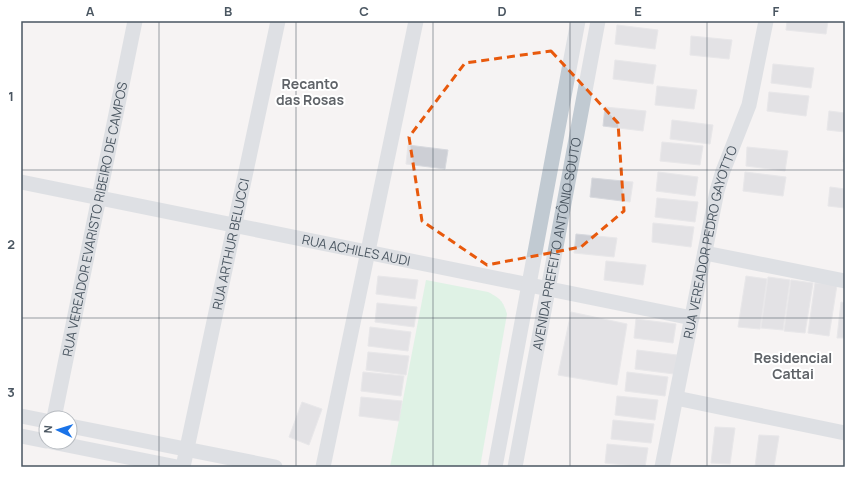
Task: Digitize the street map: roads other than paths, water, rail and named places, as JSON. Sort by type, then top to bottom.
[{"type":"street","name":"RUA VEREADOR EVARISTO RIBEIRO DE CAMPOS","points":[[56,410],[135,21]]},
{"type":"street","name":"RUA ARTHUR BELUCCI","points":[[183,467],[278,21]]},
{"type":"street","points":[[323,467],[416,21]]},
{"type":"street","name":"AVENIDA PREFEITO ANTÔNIO SOUTO","points":[[496,467],[578,21]]},
{"type":"street","name":"AVENIDA PREFEITO ANTÔNIO SOUTO","points":[[516,467],[598,21]]},
{"type":"street","name":"RUA VEREADOR PEDRO GAYOTTO","points":[[662,467],[717,190],[722,171],[749,105],[766,21]]},
{"type":"street","name":"RUA ACHILES AUDI","points":[[21,182],[692,318]]},
{"type":"street","points":[[705,253],[845,281]]},
{"type":"street","points":[[676,398],[845,433]]},
{"type":"street","points":[[21,416],[38,419]]},
{"type":"street","points":[[78,428],[275,467]]},
{"type":"street","points":[[21,436],[38,439]]},
{"type":"street","points":[[78,447],[177,467]]},
{"type":"district","name":"Recanto das Rosas","points":[[310,92]]},
{"type":"district","name":"Residencial Cattai","points":[[793,366]]}]
